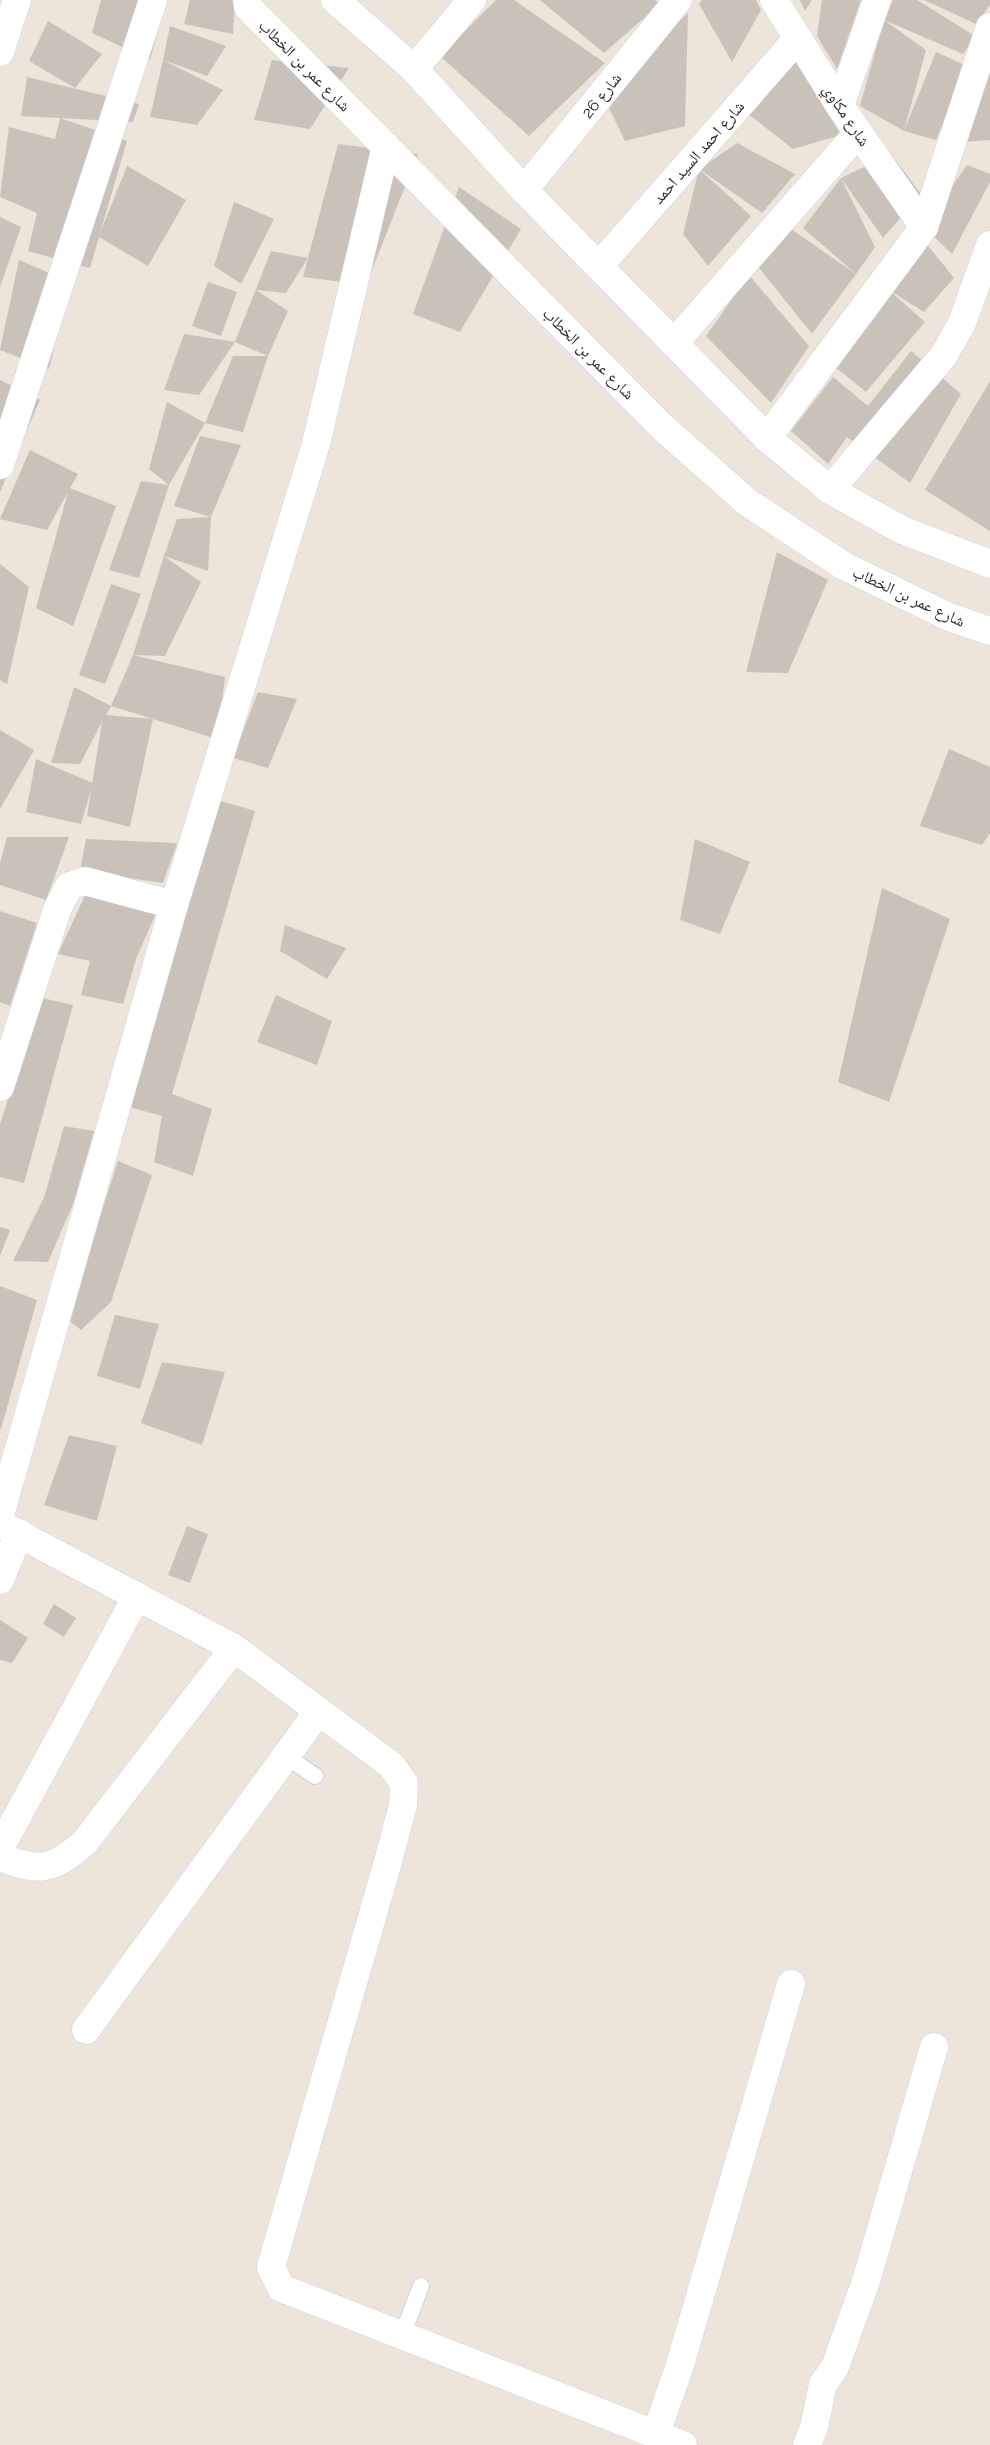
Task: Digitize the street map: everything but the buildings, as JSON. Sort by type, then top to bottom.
[{"type":"street","points":[[0,52],[17,0]]},
{"type":"street","points":[[0,465],[153,0]]},
{"type":"street","name":"شارع عمر بن الخطاب","points":[[247,0],[248,7],[660,425],[747,502],[844,566],[949,617],[990,631]]},
{"type":"street","points":[[335,0],[414,69],[524,190],[766,438],[830,490],[902,530],[990,564]]},
{"type":"street","points":[[414,69],[472,0]]},
{"type":"street","name":"شارع 26","points":[[524,190],[678,0]]},
{"type":"street","name":"شارع مكاوي","points":[[774,0],[840,106],[924,227]]},
{"type":"street","points":[[840,106],[877,0]]},
{"type":"street","points":[[766,438],[924,227],[990,27]]},
{"type":"street","name":"شارع احمد السيد احمد","points":[[599,266],[798,38]]},
{"type":"street","points":[[674,343],[858,132]]},
{"type":"street","points":[[0,1580],[6,1524],[174,905],[316,444],[386,146]]},
{"type":"street","points":[[830,490],[944,355],[962,323],[990,245]]},
{"type":"street","points":[[0,1087],[57,910],[69,886],[85,880],[174,905]]},
{"type":"street","points":[[6,1524],[234,1648],[390,1765],[404,1783],[403,1805],[271,2267],[281,2288],[683,2445]]},
{"type":"street","points":[[0,1848],[137,1596]]},
{"type":"street","points":[[0,1856],[20,1865],[43,1868],[65,1860],[85,1842],[234,1648]]},
{"type":"street","points":[[86,2030],[318,1712]]},
{"type":"street","points":[[656,2434],[680,2365],[791,1984]]},
{"type":"street","points":[[807,2445],[814,2427],[823,2384],[835,2367],[866,2281],[934,2046]]},
{"type":"lane","points":[[286,1756],[315,1776]]},
{"type":"lane","points":[[402,2336],[421,2286]]}]
